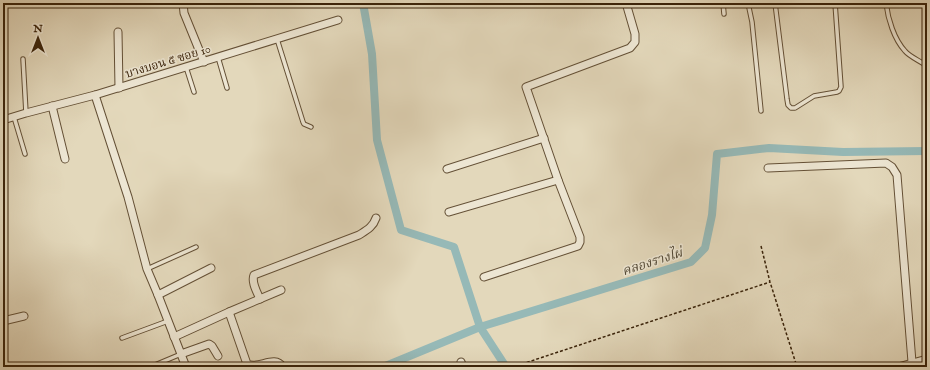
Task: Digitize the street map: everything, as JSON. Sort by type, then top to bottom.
[{"type":"street","points":[[183,3],[184,13],[204,62]]},
{"type":"street","points":[[484,278],[578,246],[580,237],[558,180],[526,87],[630,48],[635,42],[635,34],[626,3]]},
{"type":"street","name":"บางบอน ๕ ซอย 10","points":[[3,120],[26,112],[96,95],[338,20]]},
{"type":"street","points":[[118,32],[119,88]]},
{"type":"street","points":[[96,95],[128,197],[147,270],[186,367]]},
{"type":"street","points":[[52,106],[65,159]]},
{"type":"street","points":[[447,169],[544,138]]},
{"type":"street","points":[[768,168],[886,163],[892,167],[896,175],[912,362]]},
{"type":"street","points":[[449,212],[558,180]]},
{"type":"street","points":[[260,299],[253,282],[254,275],[359,235],[371,227],[376,218]]},
{"type":"street","points":[[158,295],[211,268]]},
{"type":"street","points":[[174,337],[281,290]]},
{"type":"street","points":[[229,312],[247,364],[253,366],[278,362],[283,367]]},
{"type":"street","points":[[3,321],[24,316]]},
{"type":"street","points":[[182,354],[209,344],[218,356]]},
{"type":"street","points":[[898,367],[927,359]]},
{"type":"lane","points":[[723,3],[724,14]]},
{"type":"lane","points":[[748,3],[752,22],[761,111]]},
{"type":"lane","points":[[775,3],[788,105],[791,108],[795,108],[814,96],[837,92],[841,87],[835,3]]},
{"type":"lane","points":[[886,3],[888,15],[895,36],[905,52],[924,64],[927,63]]},
{"type":"lane","points":[[277,39],[303,122],[311,127]]},
{"type":"lane","points":[[218,57],[227,88]]},
{"type":"lane","points":[[23,59],[26,112]]},
{"type":"lane","points":[[186,68],[194,92]]},
{"type":"lane","points":[[14,116],[25,154]]},
{"type":"lane","points":[[147,270],[196,247]]},
{"type":"lane","points":[[122,338],[168,321]]},
{"type":"lane","points":[[150,367],[182,354]]},
{"type":"path","points":[[761,246],[770,282],[797,367]]},
{"type":"path","points":[[522,364],[770,282]]},
{"type":"waterway","points":[[363,3],[372,54],[377,140],[401,230],[454,247],[480,327],[506,367]]},
{"type":"waterway","name":"คลองรางไผ่","points":[[383,367],[480,327],[691,262],[705,248],[712,215],[717,154],[769,148],[843,152],[927,151]]}]
